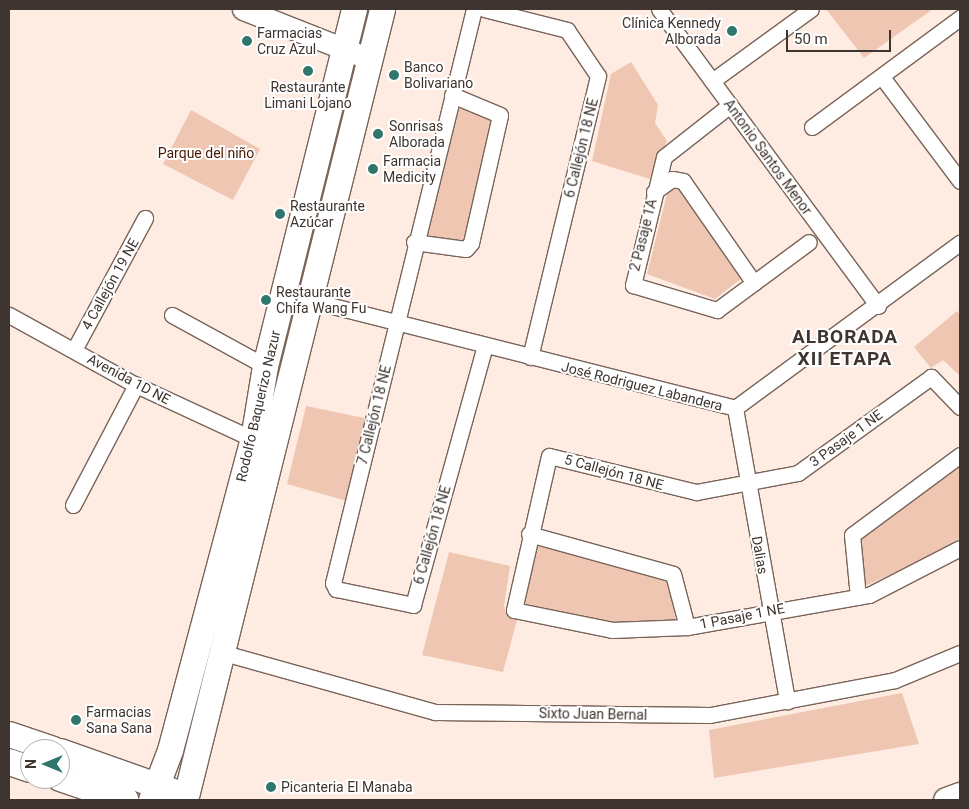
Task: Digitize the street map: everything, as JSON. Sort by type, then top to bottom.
[{"type":"highway","points":[[70,781],[125,800]]},
{"type":"main road","points":[[243,9],[370,59]]},
{"type":"main road","points":[[352,9],[381,13]]},
{"type":"main road","name":"Rodolfo Baquerizo Nazur","points":[[154,793],[253,439],[265,366],[344,49],[352,9]]},
{"type":"main road","name":"Rodolfo Baquerizo Nazur","points":[[190,799],[309,300],[381,13]]},
{"type":"main road","points":[[9,734],[24,739]]},
{"type":"main road","points":[[70,755],[154,793],[190,799]]},
{"type":"main road","points":[[946,800],[960,795]]},
{"type":"street","name":"7 Callejón 18 NE","points":[[409,606],[333,587],[397,324],[414,242],[474,9]]},
{"type":"street","name":"6 Callejón 18 NE","points":[[484,9],[567,30],[598,76],[530,357]]},
{"type":"street","name":"Antonio Santos Menor","points":[[659,9],[878,306]]},
{"type":"street","points":[[712,82],[811,9]]},
{"type":"street","points":[[812,128],[882,78],[960,18]]},
{"type":"street","points":[[882,78],[960,181]]},
{"type":"street","points":[[414,242],[466,249],[471,243],[500,115],[452,95]]},
{"type":"street","name":"2 Pasaje 1A","points":[[730,105],[664,157],[633,285],[717,310],[809,242]]},
{"type":"street","points":[[654,192],[672,179],[683,181],[754,283]]},
{"type":"street","name":"4 Callejón 19 NE","points":[[74,350],[145,218]]},
{"type":"street","name":"José Rodriguez Labandera","points":[[309,300],[397,324],[735,408],[958,249]]},
{"type":"street","name":"Avenida 1D NE","points":[[9,314],[136,385],[253,439]]},
{"type":"street","points":[[172,315],[265,366]]},
{"type":"street","name":"6 Callejón 18 NE","points":[[409,606],[485,346]]},
{"type":"street","name":"3 Pasaje 1 NE","points":[[748,485],[798,473],[931,377],[937,378],[960,407]]},
{"type":"street","points":[[74,505],[136,385]]},
{"type":"street","name":"Dalias","points":[[735,408],[787,701]]},
{"type":"street","points":[[858,597],[852,535],[960,455]]},
{"type":"street","name":"5 Callejón 18 NE","points":[[514,610],[528,534],[549,456],[688,492],[748,485]]},
{"type":"street","points":[[528,534],[673,574],[687,627]]},
{"type":"street","name":"1 Pasaje 1 NE","points":[[514,610],[612,630],[687,627],[770,609],[858,597],[943,560],[960,548]]},
{"type":"street","name":"Sixto Juan Bernal","points":[[224,653],[435,712],[710,715],[895,680],[960,653]]},
{"type":"green space","points":[[826,9],[933,9],[864,58]]},
{"type":"green space","points":[[631,62],[658,105],[655,123],[667,141],[650,179],[592,161],[611,74]]},
{"type":"green space","points":[[460,106],[501,117],[467,247],[426,236]]},
{"type":"green space","name":"Parque del niño","points":[[191,110],[260,149],[233,200],[163,164]]},
{"type":"green space","points":[[680,186],[742,278],[715,299],[647,274],[667,194]]},
{"type":"green space","points":[[957,311],[960,315],[960,376],[943,360],[931,368],[914,347]]},
{"type":"green space","points":[[306,406],[369,419],[347,501],[287,484]]},
{"type":"green space","points":[[960,463],[960,538],[937,554],[865,586],[858,541]]},
{"type":"green space","points":[[537,545],[668,579],[676,622],[608,626],[523,607]]},
{"type":"green space","points":[[449,552],[510,566],[504,606],[508,617],[517,620],[503,672],[422,655]]},
{"type":"green space","points":[[902,693],[919,744],[714,778],[709,730]]},
{"type":"place","name":"Clínica Kennedy Alborada","points":[[732,31]]},
{"type":"place","name":"Farmacias Cruz Azul","points":[[247,41]]},
{"type":"place","name":"Restaurante Limani Lojano","points":[[308,71]]},
{"type":"place","name":"Banco Bolivariano","points":[[394,75]]},
{"type":"place","name":"Sonrisas Alborada","points":[[378,134]]},
{"type":"place","name":"Farmacia Medicity","points":[[373,169]]},
{"type":"place","name":"Restaurante Azúcar","points":[[280,214]]},
{"type":"place","name":"Restaurante Chifa Wang Fu","points":[[266,300]]},
{"type":"place","name":"Farmacias Sana Sana","points":[[76,720]]},
{"type":"place","name":"Picanteria El Manaba","points":[[271,787]]},
{"type":"district","name":"ALBORADA XII ETAPA","points":[[845,348]]}]
